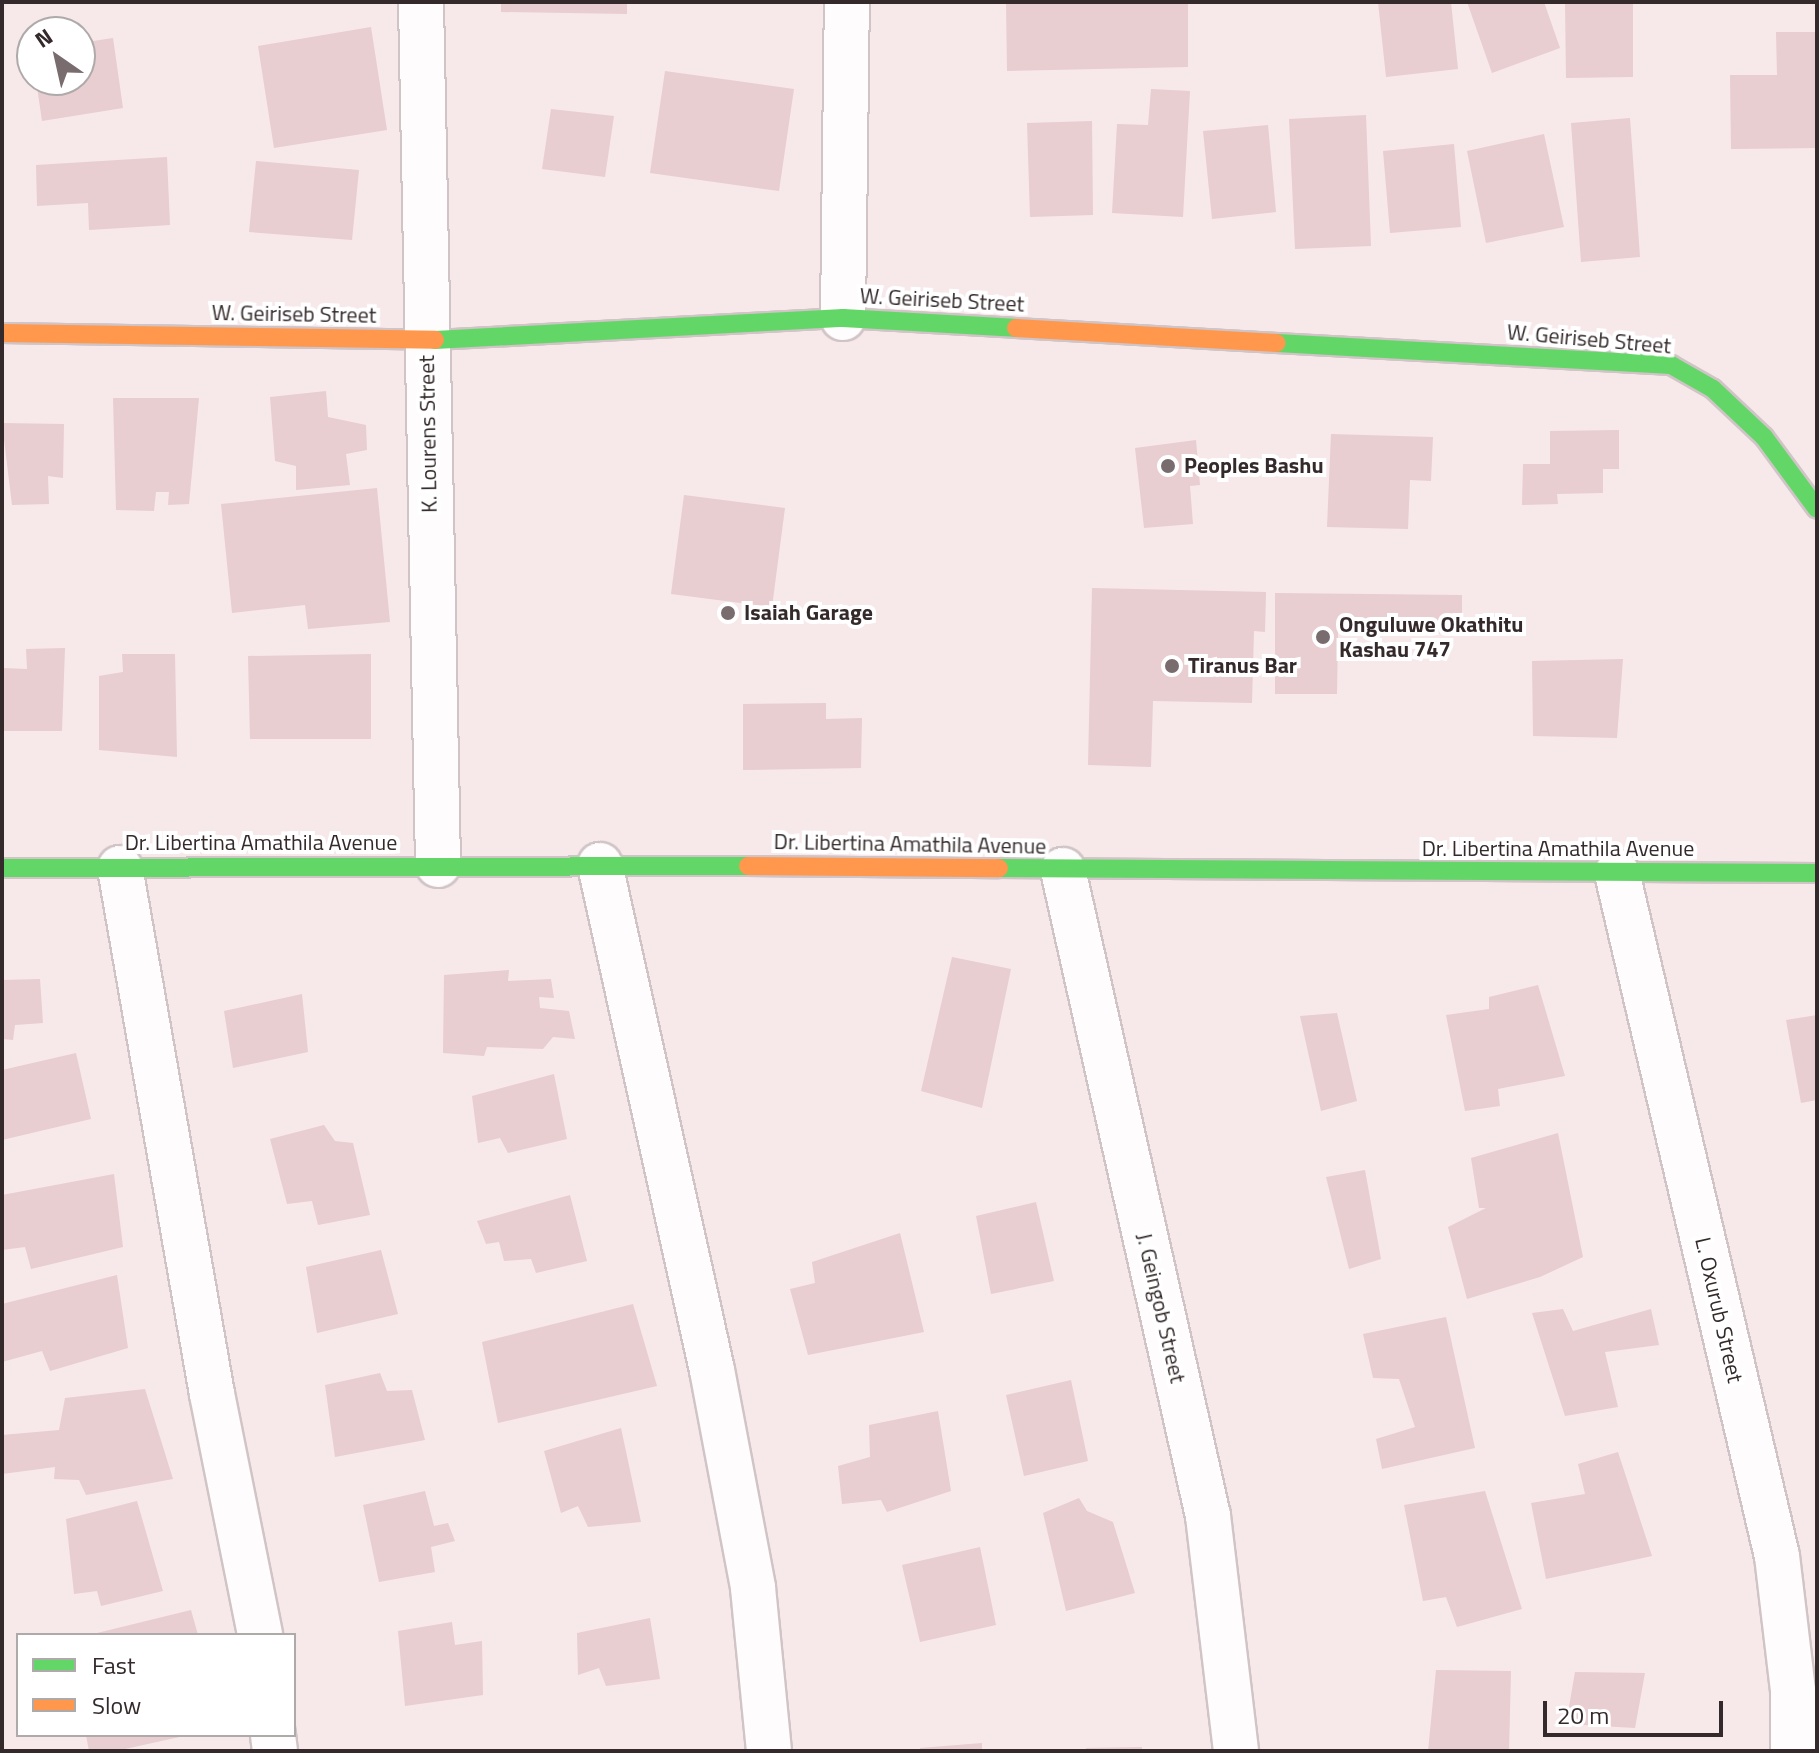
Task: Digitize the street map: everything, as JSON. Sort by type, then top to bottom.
[{"type":"street","name":"K. Lourens Street","points":[[421,2],[438,865]]},
{"type":"street","points":[[843,318],[847,2]]},
{"type":"street","name":"W. Geiriseb Street","points":[[2,333],[426,340],[843,318],[1671,365],[1713,389],[1764,437],[1817,509]]},
{"type":"street","points":[[600,865],[712,1370],[753,1588],[769,1751]]},
{"type":"street","name":"Dr. Libertina Amathila Avenue","points":[[2,868],[600,865],[1817,873]]},
{"type":"street","points":[[120,868],[212,1394],[260,1633]]},
{"type":"street","name":"J. Geingob Street","points":[[1063,870],[1208,1516],[1236,1751]]},
{"type":"street","name":"L. Oxurub Street","points":[[1617,873],[1777,1556],[1793,1691],[1793,1751]]},
{"type":"building","points":[[501,2],[627,2],[627,14],[501,12]]},
{"type":"building","points":[[1006,2],[1188,2],[1188,67],[1007,71]]},
{"type":"building","points":[[1378,2],[1451,2],[1458,69],[1386,77]]},
{"type":"building","points":[[1467,2],[1544,2],[1560,48],[1492,73]]},
{"type":"building","points":[[1565,2],[1633,2],[1633,77],[1566,78]]},
{"type":"building","points":[[371,27],[387,130],[274,148],[258,46]]},
{"type":"building","points":[[1776,32],[1817,32],[1817,148],[1731,149],[1730,75],[1777,75]]},
{"type":"building","points":[[113,38],[123,108],[42,121],[38,96],[96,96],[96,41]]},
{"type":"building","points":[[665,71],[794,89],[779,191],[650,173]]},
{"type":"building","points":[[1151,89],[1190,91],[1183,217],[1112,213],[1117,124],[1148,125]]},
{"type":"building","points":[[551,109],[614,116],[605,177],[542,169]]},
{"type":"building","points":[[1366,115],[1371,246],[1295,249],[1289,119]]},
{"type":"building","points":[[1630,118],[1640,257],[1581,262],[1571,123]]},
{"type":"building","points":[[1092,121],[1093,215],[1030,217],[1027,123]]},
{"type":"building","points":[[1268,125],[1276,212],[1212,219],[1203,131]]},
{"type":"building","points":[[1544,134],[1564,227],[1486,243],[1467,151]]},
{"type":"building","points":[[1454,144],[1461,227],[1390,233],[1383,151]]},
{"type":"building","points":[[167,157],[170,225],[89,230],[88,203],[37,206],[36,165]]},
{"type":"building","points":[[256,161],[359,170],[352,240],[249,232]]},
{"type":"building","points":[[326,391],[328,417],[366,425],[367,450],[346,454],[350,485],[296,490],[296,466],[275,461],[270,397]]},
{"type":"building","points":[[113,398],[199,398],[189,504],[168,505],[169,492],[156,492],[154,511],[116,510]]},
{"type":"building","points":[[2,423],[64,424],[63,478],[48,476],[49,504],[12,505]]},
{"type":"building","points":[[1619,430],[1619,469],[1603,469],[1603,493],[1557,494],[1558,504],[1522,505],[1523,464],[1550,464],[1550,431]]},
{"type":"building","points":[[1331,434],[1433,437],[1431,481],[1410,480],[1408,529],[1327,527]]},
{"type":"building","name":"Peoples Bashu","points":[[1196,440],[1200,485],[1190,486],[1193,524],[1144,528],[1135,448]]},
{"type":"building","points":[[377,488],[390,622],[308,629],[305,605],[232,613],[221,504]]},
{"type":"building","points":[[684,495],[785,508],[772,607],[671,594]]},
{"type":"building","name":"Tiranus Bar","points":[[1092,588],[1266,592],[1265,632],[1254,631],[1252,703],[1153,701],[1151,767],[1088,765]]},
{"type":"building","points":[[1275,593],[1462,595],[1462,634],[1338,632],[1337,694],[1275,694]]},
{"type":"building","points":[[65,648],[62,731],[2,731],[2,668],[27,669],[26,649]]},
{"type":"building","points":[[122,654],[175,654],[177,757],[99,750],[99,676],[123,672]]},
{"type":"building","points":[[371,654],[371,739],[250,739],[248,656]]},
{"type":"building","points":[[1623,659],[1617,738],[1533,736],[1532,661]]},
{"type":"building","points":[[826,703],[826,719],[862,718],[861,768],[743,770],[743,704]]},
{"type":"building","points":[[952,957],[1011,969],[982,1108],[921,1091]]},
{"type":"building","points":[[509,970],[508,981],[551,979],[554,998],[539,997],[540,1008],[569,1011],[575,1039],[553,1037],[543,1049],[487,1047],[484,1056],[443,1053],[444,975]]},
{"type":"building","points":[[40,979],[43,1023],[15,1025],[13,1040],[2,1039],[2,980]]},
{"type":"building","points":[[1538,985],[1565,1076],[1498,1089],[1500,1106],[1465,1111],[1446,1015],[1489,1009],[1489,997]]},
{"type":"building","points":[[302,994],[308,1052],[233,1068],[224,1011]]},
{"type":"building","points":[[1337,1013],[1357,1101],[1321,1111],[1300,1016]]},
{"type":"building","points":[[1817,1015],[1817,1100],[1801,1103],[1786,1020]]},
{"type":"building","points":[[76,1053],[91,1119],[2,1140],[2,1070]]},
{"type":"building","points":[[554,1074],[567,1139],[508,1153],[500,1138],[478,1143],[472,1096]]},
{"type":"building","points":[[324,1125],[335,1141],[353,1143],[370,1215],[318,1225],[312,1201],[287,1204],[270,1139]]},
{"type":"building","points":[[1558,1133],[1583,1257],[1540,1277],[1467,1299],[1448,1227],[1486,1208],[1479,1208],[1471,1158]]},
{"type":"building","points":[[1365,1170],[1381,1259],[1349,1269],[1326,1177]]},
{"type":"building","points":[[114,1174],[123,1247],[31,1269],[25,1247],[2,1250],[2,1195]]},
{"type":"building","points":[[570,1195],[587,1261],[536,1273],[531,1259],[504,1261],[499,1242],[486,1244],[477,1221]]},
{"type":"building","points":[[1036,1202],[1054,1281],[991,1294],[976,1216]]},
{"type":"building","points":[[900,1233],[924,1332],[808,1355],[790,1289],[815,1283],[812,1262]]},
{"type":"building","points":[[381,1250],[398,1314],[317,1333],[306,1267]]},
{"type":"building","points":[[117,1275],[128,1348],[50,1371],[42,1351],[2,1362],[2,1304]]},
{"type":"building","points":[[633,1304],[657,1386],[498,1423],[482,1342]]},
{"type":"building","points":[[1563,1309],[1573,1331],[1651,1309],[1659,1345],[1605,1352],[1618,1407],[1565,1416],[1532,1313]]},
{"type":"building","points":[[1446,1317],[1475,1448],[1382,1469],[1376,1439],[1415,1427],[1399,1379],[1373,1378],[1363,1334]]},
{"type":"building","points":[[380,1373],[387,1391],[412,1390],[425,1440],[335,1457],[325,1385]]},
{"type":"building","points":[[1071,1380],[1088,1461],[1024,1476],[1006,1395]]},
{"type":"building","points":[[145,1389],[173,1479],[86,1495],[79,1480],[54,1479],[55,1467],[2,1474],[2,1435],[59,1430],[65,1398]]},
{"type":"building","points":[[938,1411],[951,1491],[887,1512],[881,1500],[842,1504],[838,1466],[870,1457],[869,1425]]},
{"type":"building","points":[[621,1428],[641,1522],[588,1527],[578,1506],[561,1513],[544,1451]]},
{"type":"building","points":[[1618,1452],[1652,1556],[1546,1579],[1531,1503],[1585,1494],[1578,1464]]},
{"type":"building","points":[[425,1491],[434,1526],[448,1523],[455,1541],[431,1547],[435,1572],[379,1582],[363,1505]]},
{"type":"building","points":[[1485,1491],[1522,1609],[1457,1627],[1446,1597],[1423,1601],[1404,1505]]},
{"type":"building","points":[[1079,1498],[1087,1511],[1113,1522],[1135,1593],[1066,1611],[1043,1513]]},
{"type":"building","points":[[137,1501],[163,1591],[101,1606],[97,1591],[74,1594],[66,1519]]},
{"type":"building","points":[[980,1547],[996,1625],[920,1642],[902,1565]]},
{"type":"building","points":[[191,1610],[197,1633],[97,1633]]},
{"type":"building","points":[[650,1618],[660,1679],[606,1686],[599,1668],[578,1675],[577,1633]]},
{"type":"building","points":[[452,1622],[455,1645],[482,1641],[483,1695],[405,1706],[398,1631]]},
{"type":"building","points":[[1436,1670],[1511,1671],[1509,1751],[1428,1751]]},
{"type":"building","points":[[1575,1672],[1645,1673],[1635,1728],[1566,1724]]},
{"type":"building","points":[[86,1737],[179,1737],[116,1751],[89,1751]]},
{"type":"building","points":[[982,1743],[982,1751],[920,1751],[920,1748]]},
{"type":"building","points":[[1142,1747],[1142,1751],[1086,1751],[1086,1748]]},
{"type":"traffic: fast","points":[[435,340],[843,318],[1016,328]]},
{"type":"traffic: fast","points":[[1277,343],[1671,365],[1713,389],[1764,437],[1817,509]]},
{"type":"traffic: fast","points":[[2,868],[748,866]]},
{"type":"traffic: fast","points":[[999,868],[1817,873]]},
{"type":"traffic: slow","points":[[1016,328],[1277,343]]},
{"type":"traffic: slow","points":[[2,333],[435,340]]},
{"type":"traffic: slow","points":[[748,866],[999,868]]},
{"type":"place","name":"Peoples Bashu","points":[[1168,466]]},
{"type":"place","name":"Isaiah Garage","points":[[728,613]]},
{"type":"place","name":"Onguluwe Okathitu Kashau 747","points":[[1323,637]]},
{"type":"place","name":"Tiranus Bar","points":[[1172,666]]}]
